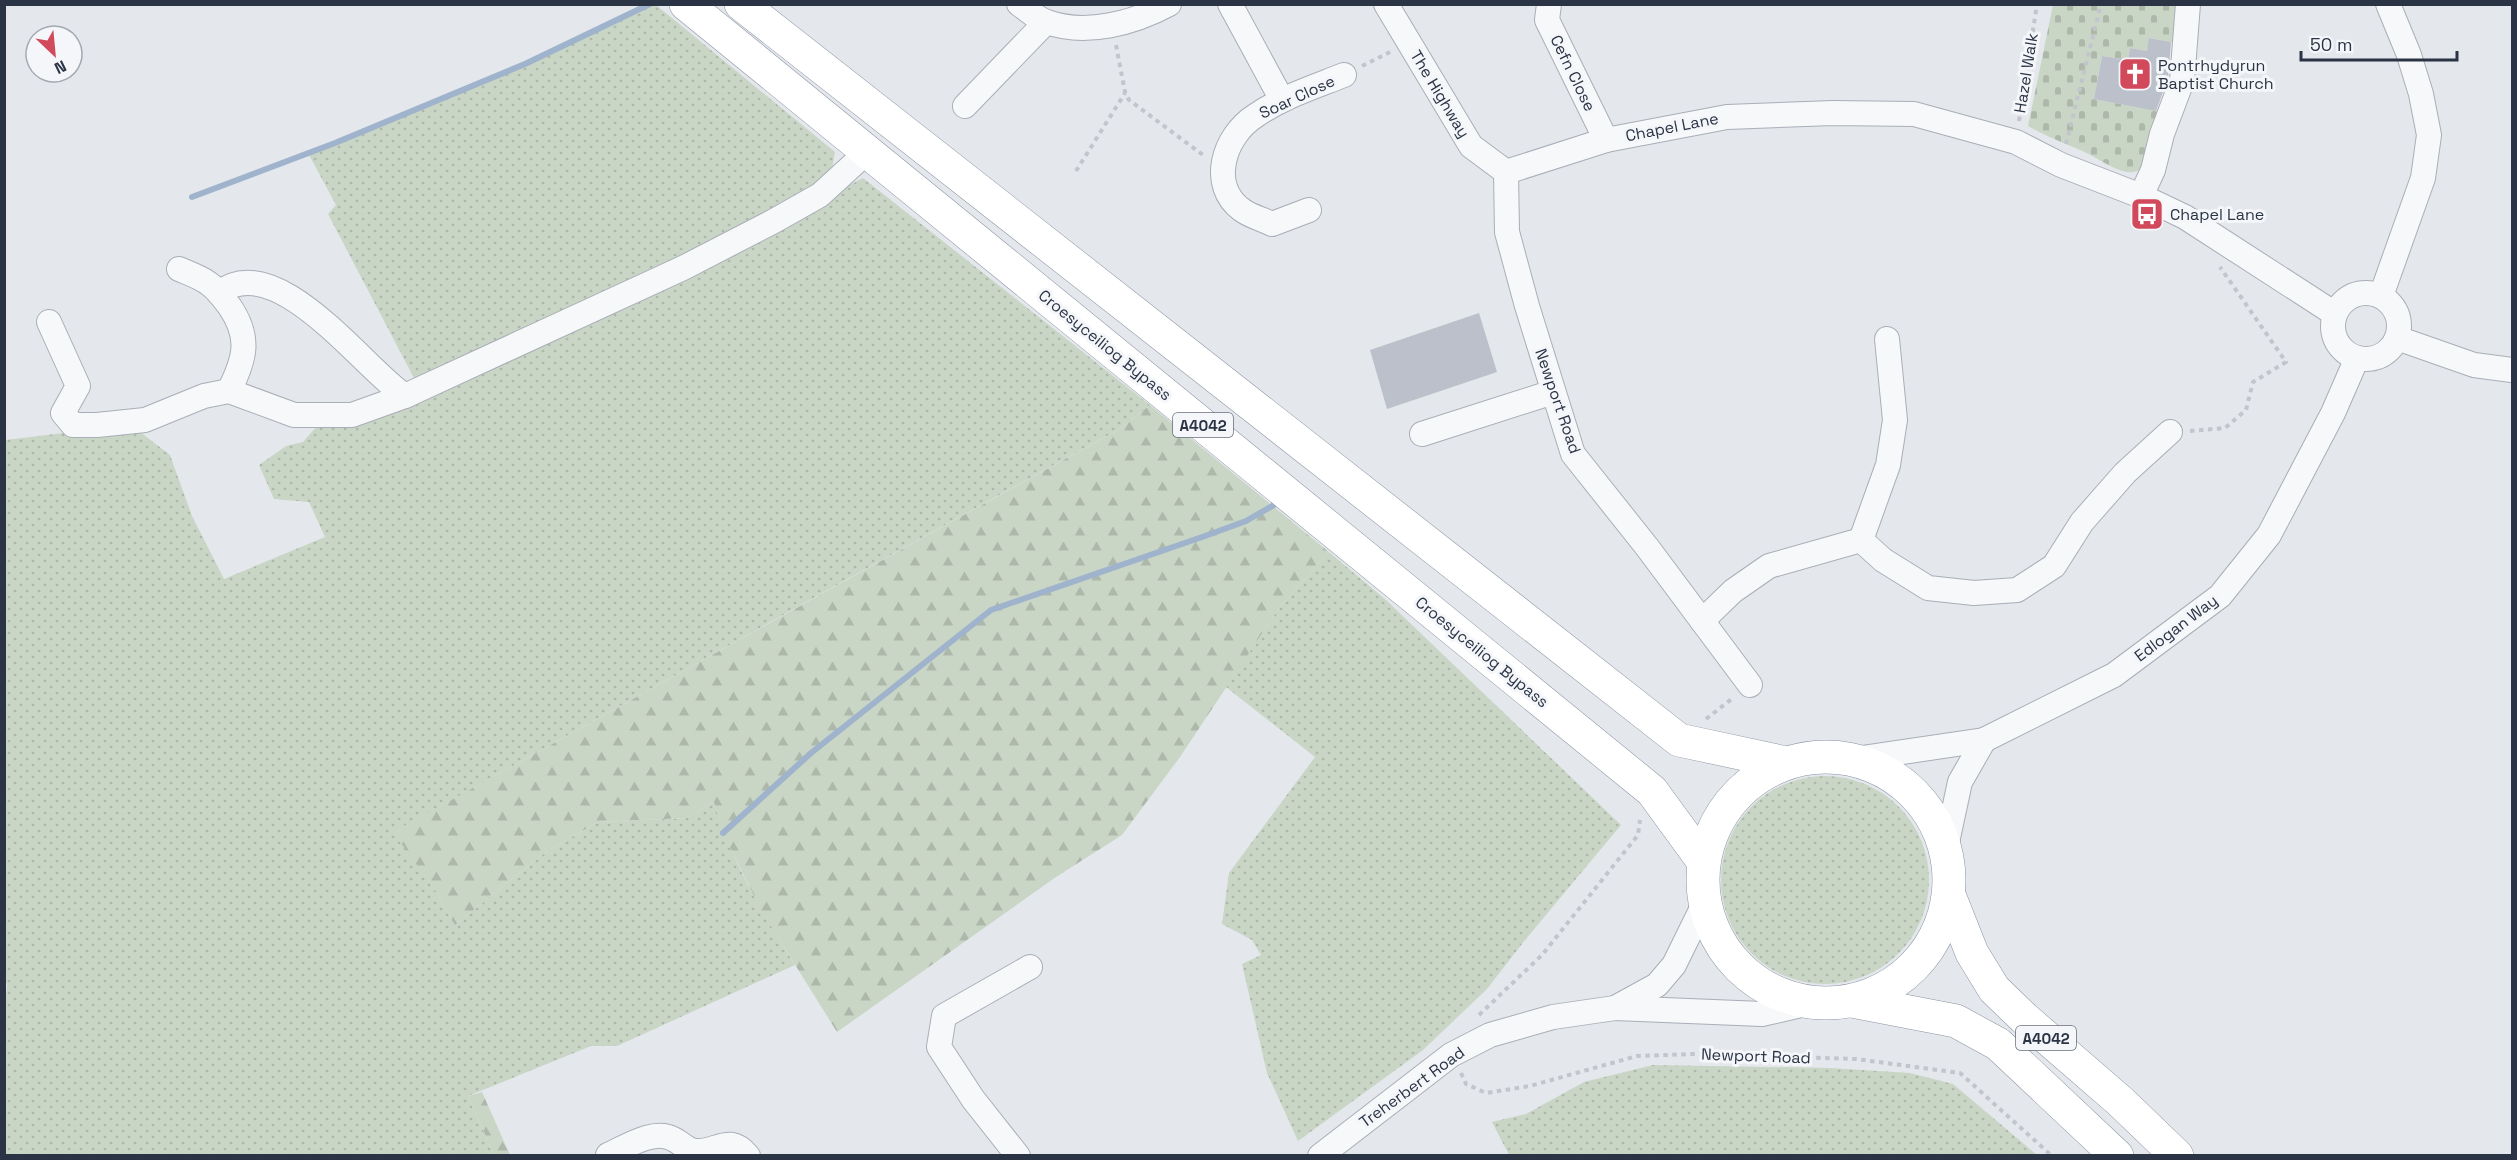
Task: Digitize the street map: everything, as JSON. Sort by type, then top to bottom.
[{"type":"highway","name":"Croesyceiliog Bypass","points":[[686,4],[1648,789],[1703,861]]},
{"type":"highway","name":"A4042","points":[[741,4],[1679,740],[1786,763]]},
{"type":"highway","points":[[1821,756],[1855,759],[1886,771],[1912,791],[1933,817],[1946,847],[1950,871],[1949,895],[1938,932],[1917,964],[1887,988],[1852,1001],[1810,1003],[1773,992],[1741,970],[1717,940],[1704,904],[1703,861],[1713,828],[1731,800],[1756,778],[1786,763],[1821,756]]},
{"type":"highway","name":"A4042","points":[[1949,895],[1972,953],[1994,989],[2177,1155]]},
{"type":"highway","name":"A4042","points":[[1852,1001],[1956,1021],[1998,1044],[2117,1155]]},
{"type":"street","points":[[1019,4],[1046,22],[1087,30],[1151,14],[1169,4]]},
{"type":"street","points":[[1230,4],[1282,100]]},
{"type":"street","name":"The Highway","points":[[1386,4],[1471,146],[1506,172]]},
{"type":"street","name":"Cefn Close","points":[[1549,4],[1547,20],[1606,140]]},
{"type":"street","points":[[2141,196],[2153,170],[2162,134],[2182,81],[2188,4]]},
{"type":"street","points":[[2380,296],[2423,178],[2429,135],[2421,94],[2409,55],[2388,4]]},
{"type":"street","points":[[965,106],[1046,22]]},
{"type":"street","name":"Soar Close","points":[[1222,163],[1233,138],[1252,117],[1282,100],[1344,75]]},
{"type":"street","name":"Chapel Lane","points":[[1506,172],[1606,140],[1727,117],[1833,113],[1914,114],[2016,142],[2061,165],[2141,196],[2185,217],[2335,314]]},
{"type":"street","points":[[49,322],[78,386],[63,413],[73,425],[144,420],[204,396],[229,391],[294,415],[352,414],[405,396],[683,268],[820,195],[867,152]]},
{"type":"street","points":[[1222,163],[1223,186],[1241,210],[1272,224],[1310,210]]},
{"type":"street","name":"Newport Road","points":[[1506,172],[1507,231],[1573,454],[1750,685]]},
{"type":"street","points":[[178,269],[208,283],[219,293],[243,331],[244,349],[240,369],[229,391]]},
{"type":"street","points":[[219,293],[229,287],[245,283],[278,291],[324,320],[405,396]]},
{"type":"street","points":[[2362,293],[2380,296],[2393,306],[2399,322],[2397,338],[2387,352],[2374,358],[2357,358],[2341,349],[2333,332],[2335,314],[2345,300],[2362,293]]},
{"type":"street","points":[[2397,338],[2474,365],[2512,370]]},
{"type":"street","points":[[1861,540],[1888,465],[1895,420],[1887,339]]},
{"type":"street","name":"Edlogan Way","points":[[1855,759],[1984,740],[2114,675],[2220,596],[2269,535],[2333,413],[2357,358]]},
{"type":"street","points":[[1422,434],[1554,392]]},
{"type":"street","points":[[1861,540],[1883,560],[1928,588],[1974,593],[2017,590],[2054,566],[2082,522],[2125,473],[2170,432]]},
{"type":"street","points":[[1702,621],[1733,591],[1769,566],[1861,540]]},
{"type":"street","points":[[1946,847],[1960,783],[1984,740]]},
{"type":"street","name":"Treherbert Road","points":[[1615,1008],[1657,985],[1674,965],[1704,904]]},
{"type":"street","points":[[1018,1155],[973,1099],[939,1047],[944,1016],[1030,967]]},
{"type":"street","name":"Treherbert Road","points":[[1320,1155],[1451,1055],[1490,1035],[1542,1020],[1615,1008],[1762,1014],[1810,1003]]},
{"type":"street","points":[[608,1155],[640,1140],[659,1135],[672,1137],[690,1150],[700,1152],[725,1143],[742,1148],[748,1155]]},
{"type":"path","name":"Hazel Walk","points":[[2016,142],[2037,4]]},
{"type":"path","points":[[2061,165],[2101,4]]},
{"type":"path","points":[[1112,24],[1125,92],[1129,100],[1209,160],[1222,163]]},
{"type":"path","points":[[1344,75],[1409,42]]},
{"type":"path","points":[[1076,171],[1125,92]]},
{"type":"path","points":[[2170,432],[2225,428],[2246,410],[2253,382],[2286,362],[2219,265]]},
{"type":"path","points":[[1679,740],[1750,685]]},
{"type":"path","points":[[1477,1016],[1542,956],[1638,835],[1642,798],[1648,789]]},
{"type":"path","name":"Newport Road","points":[[1451,1055],[1466,1084],[1486,1093],[1530,1086],[1637,1056],[1682,1054],[1856,1059],[1960,1073],[2052,1155]]},
{"type":"green space","points":[[650,4],[656,5],[835,152],[831,175],[764,220],[415,380],[328,214],[336,205],[308,153],[525,64]]},
{"type":"green space","points":[[2053,5],[2178,5],[2176,43],[2150,38],[2147,51],[2130,48],[2128,60],[2102,56],[2094,99],[2163,112],[2144,166],[2139,170],[2127,172],[2115,168],[2028,126]]},
{"type":"green space","points":[[863,178],[1150,405],[1120,429],[394,832],[437,893],[455,925],[547,851],[598,822],[687,818],[714,802],[739,866],[795,965],[617,1046],[591,1046],[468,1096],[494,1155],[5,1155],[4,1025],[7,984],[4,980],[5,440],[131,425],[170,455],[192,516],[224,579],[325,537],[309,502],[274,499],[259,465],[286,446],[303,442],[318,425],[647,292]]},
{"type":"green space","points":[[1150,405],[1329,552],[1279,608],[1180,757],[1122,835],[1056,877],[837,1032],[761,910],[723,833],[714,802],[687,818],[598,822],[547,851],[455,925],[437,893],[393,832],[1120,429]]},
{"type":"green space","points":[[1329,552],[1386,600],[1621,825],[1487,989],[1423,1050],[1298,1141],[1267,1073],[1242,964],[1261,955],[1252,940],[1222,924],[1229,873],[1315,757],[1226,687],[1279,608]]},
{"type":"green space","points":[[1815,776],[1835,776],[1855,780],[1874,788],[1899,806],[1912,822],[1921,840],[1929,870],[1925,910],[1921,920],[1912,938],[1899,954],[1883,967],[1855,980],[1835,984],[1815,984],[1795,980],[1776,972],[1759,961],[1744,946],[1725,910],[1721,890],[1721,870],[1725,850],[1733,831],[1744,814],[1759,799],[1795,780]]},
{"type":"green space","points":[[1653,1065],[1830,1068],[1910,1073],[1953,1084],[2037,1155],[1509,1155],[1492,1122],[1526,1114],[1584,1082]]},
{"type":"green space","points":[[482,1092],[510,1155],[494,1155],[468,1096]]},
{"type":"building","name":"Pontrhydyrun Baptist Church","points":[[2149,38],[2171,42],[2168,78],[2156,111],[2094,99],[2102,56],[2128,60],[2130,48],[2147,51]]},
{"type":"building","points":[[1479,313],[1497,372],[1387,409],[1370,350]]},
{"type":"waterway","points":[[192,197],[335,143],[525,64],[650,4]]},
{"type":"waterway","points":[[723,833],[811,753],[991,610],[1246,521],[1274,505]]},
{"type":"place","name":"Pontrhydyrun Baptist Church","points":[[2135,74]]},
{"type":"place","name":"Chapel Lane","points":[[2147,214]]}]
